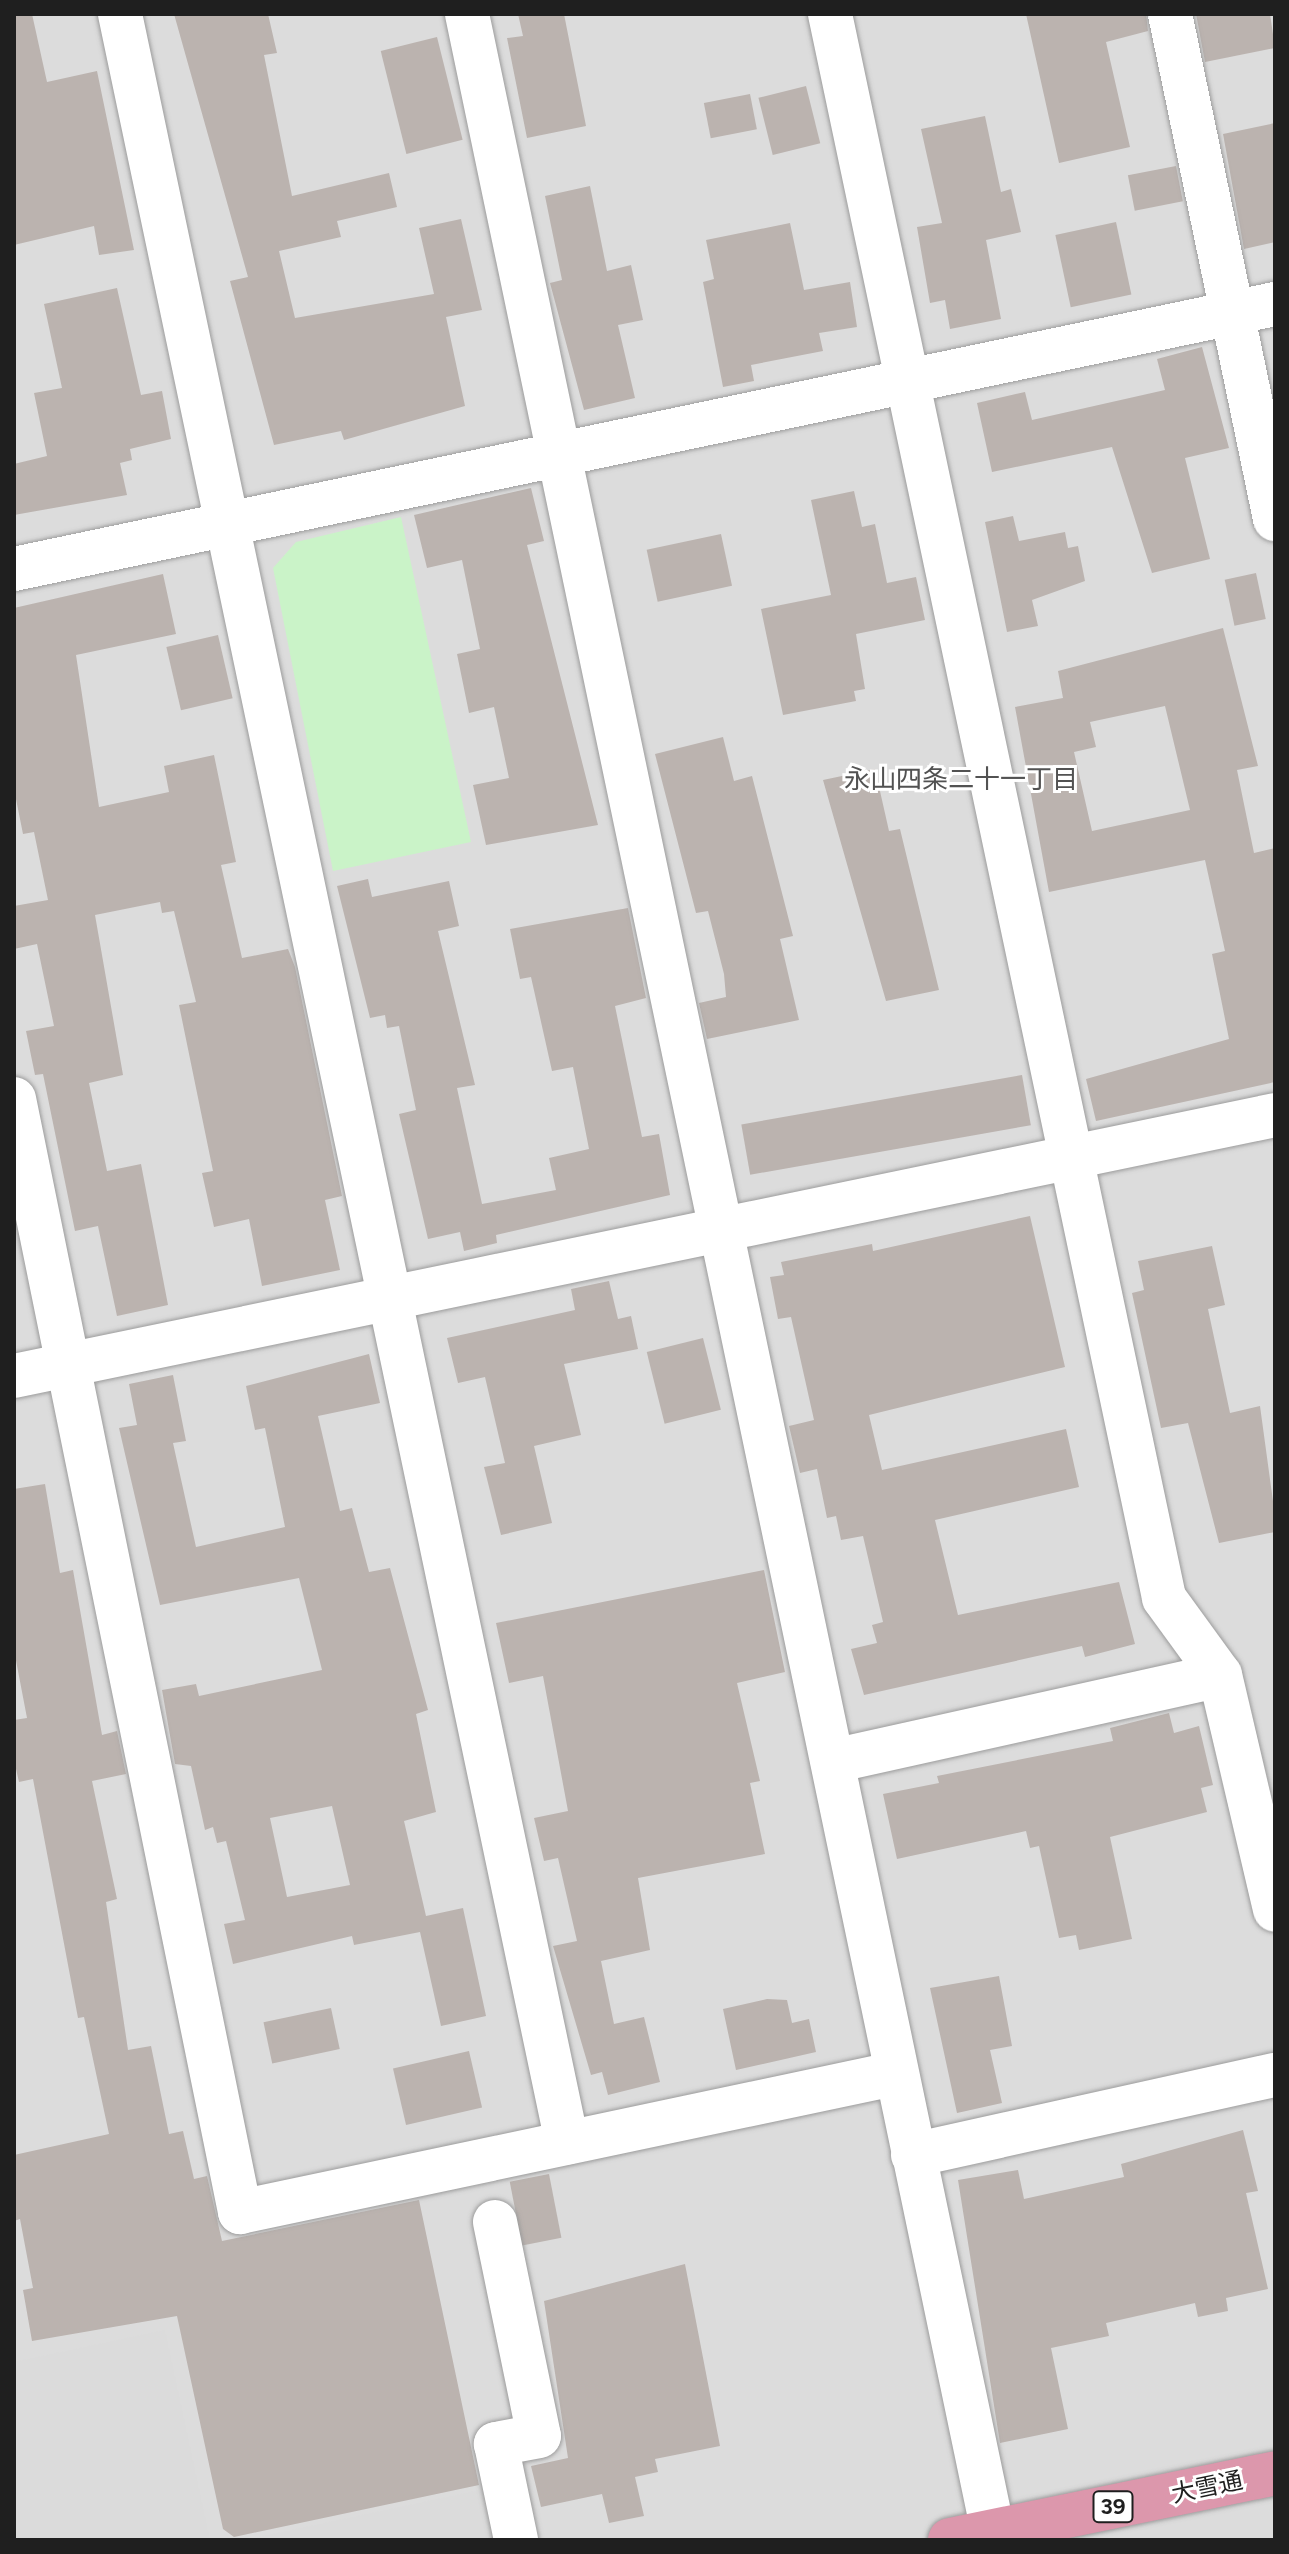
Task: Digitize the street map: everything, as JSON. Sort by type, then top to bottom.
[{"type":"highway","name":"大雪通","points":[[950,2540],[1275,2473]]},
{"type":"street","points":[[120,14],[230,524],[567,2143]]},
{"type":"street","points":[[467,14],[556,453],[833,1761],[893,2074],[993,2531]]},
{"type":"street","points":[[830,14],[1164,1598],[1220,1675],[1275,1910]]},
{"type":"street","points":[[1170,14],[1275,519]]},
{"type":"street","points":[[14,569],[1275,304]]},
{"type":"street","points":[[14,1099],[240,2212],[893,2074]]},
{"type":"street","points":[[14,1376],[391,1301],[719,1228],[1275,1115]]},
{"type":"street","points":[[833,1761],[1220,1675]]},
{"type":"street","points":[[913,2155],[1275,2075]]},
{"type":"street","points":[[495,2222],[539,2436],[496,2444],[516,2540]]},
{"type":"shaded area","points":[[14,14],[1275,14],[1275,2540],[14,2540]]},
{"type":"shaded area","points":[[165,2330],[210,2540],[14,2540],[14,2362]]},
{"type":"shaded area","points":[[485,2489],[496,2540],[245,2540]]},
{"type":"green space","points":[[401,517],[471,842],[333,871],[273,568],[296,542]]},
{"type":"building","points":[[14,14],[32,14],[47,82],[97,71],[134,250],[99,255],[94,226],[14,245]]},
{"type":"building","points":[[174,14],[268,14],[277,53],[264,55],[292,196],[389,173],[397,207],[337,221],[341,237],[279,251],[295,318],[434,294],[419,228],[461,219],[482,310],[446,317],[465,406],[344,440],[341,431],[274,445],[230,281],[248,277]]},
{"type":"building","points":[[518,14],[564,14],[586,126],[527,138],[507,38],[523,36]]},
{"type":"building","points":[[1026,14],[1146,14],[1148,31],[1106,42],[1130,147],[1059,163]]},
{"type":"building","points":[[1196,14],[1270,14],[1275,48],[1205,62]]},
{"type":"building","points":[[437,37],[463,140],[406,154],[381,51]]},
{"type":"building","points":[[806,86],[820,143],[773,155],[758,98]]},
{"type":"building","points":[[750,94],[757,129],[711,138],[704,103]]},
{"type":"building","points":[[985,116],[1001,192],[1011,189],[1021,232],[986,240],[1001,319],[950,329],[945,300],[930,303],[917,227],[942,223],[921,129]]},
{"type":"building","points":[[1275,123],[1275,242],[1244,249],[1223,134]]},
{"type":"building","points":[[1176,166],[1183,201],[1135,211],[1128,175]]},
{"type":"building","points":[[590,186],[607,271],[631,265],[643,320],[618,325],[635,398],[584,410],[550,283],[562,280],[545,196]]},
{"type":"building","points":[[1116,222],[1131,294],[1071,307],[1055,235]]},
{"type":"building","points":[[790,223],[804,290],[850,282],[857,327],[819,333],[823,351],[751,365],[754,381],[723,387],[703,282],[714,279],[706,240]]},
{"type":"building","points":[[117,288],[141,395],[162,391],[171,439],[130,449],[132,460],[120,463],[127,495],[14,515],[14,464],[47,456],[34,393],[62,388],[44,304]]},
{"type":"building","points":[[1202,347],[1229,448],[1185,458],[1210,559],[1152,573],[1112,447],[992,472],[977,403],[1025,392],[1032,420],[1165,390],[1157,359]]},
{"type":"building","points":[[531,488],[544,541],[527,545],[598,825],[486,845],[473,785],[509,778],[494,707],[469,713],[457,654],[480,649],[462,560],[427,568],[414,515]]},
{"type":"building","points":[[854,491],[862,527],[875,524],[887,583],[916,577],[925,620],[856,634],[865,689],[854,691],[856,701],[783,715],[761,609],[831,595],[811,500]]},
{"type":"building","points":[[1013,516],[1019,541],[1065,532],[1068,548],[1078,546],[1085,581],[1032,600],[1038,626],[1007,632],[985,522]]},
{"type":"building","points":[[721,534],[732,586],[658,602],[647,550]]},
{"type":"building","points":[[1256,573],[1266,619],[1234,626],[1225,580]]},
{"type":"building","points":[[163,574],[176,634],[76,655],[99,807],[169,792],[164,766],[214,755],[236,862],[221,865],[242,958],[288,949],[295,967],[342,1196],[325,1200],[340,1270],[262,1286],[249,1219],[214,1227],[202,1173],[213,1171],[179,1005],[196,1002],[174,911],[162,913],[160,902],[95,915],[123,1075],[89,1083],[107,1171],[141,1164],[168,1305],[117,1316],[98,1226],[75,1231],[43,1074],[35,1075],[26,1031],[54,1026],[37,944],[14,949],[14,906],[48,900],[34,832],[23,834],[14,789],[14,608]]},
{"type":"building","points":[[1223,628],[1258,766],[1237,770],[1254,853],[1275,848],[1275,1082],[1096,1121],[1086,1079],[1229,1039],[1212,954],[1225,951],[1205,860],[1049,892],[1015,707],[1063,698],[1058,671]],"holes":[[[1165,706],[1190,810],[1092,831],[1074,752],[1096,747],[1090,722]]]},
{"type":"building","points":[[218,635],[233,698],[181,710],[166,647]]},
{"type":"building","points":[[723,737],[734,781],[752,776],[793,936],[780,939],[799,1020],[707,1039],[699,1003],[726,997],[724,974],[708,911],[696,913],[655,754]]},
{"type":"building","points":[[875,769],[889,831],[900,829],[939,990],[886,1001],[823,780]]},
{"type":"building","points":[[368,879],[372,897],[449,881],[459,926],[438,931],[475,1085],[457,1088],[482,1204],[556,1190],[549,1158],[589,1149],[573,1067],[552,1071],[531,977],[520,979],[510,929],[628,908],[646,998],[615,1006],[642,1137],[659,1134],[670,1195],[496,1235],[497,1243],[464,1251],[460,1232],[428,1239],[399,1114],[416,1110],[399,1026],[387,1028],[385,1015],[370,1018],[337,886]]},
{"type":"building","points":[[1022,1075],[1031,1125],[750,1175],[741,1124]]},
{"type":"building","points":[[1030,1216],[1065,1367],[869,1415],[882,1470],[1066,1429],[1079,1487],[935,1520],[958,1615],[1119,1582],[1135,1644],[1085,1657],[1082,1646],[864,1695],[851,1649],[877,1643],[872,1625],[883,1622],[863,1536],[841,1540],[836,1516],[827,1518],[817,1469],[800,1473],[789,1426],[814,1420],[791,1317],[778,1319],[770,1277],[784,1275],[781,1262],[872,1244],[873,1251]]},
{"type":"building","points":[[1212,1246],[1225,1305],[1208,1309],[1230,1413],[1260,1406],[1275,1516],[1275,1532],[1219,1543],[1188,1423],[1161,1428],[1132,1293],[1144,1290],[1138,1261]]},
{"type":"building","points":[[609,1281],[618,1319],[631,1316],[638,1349],[564,1364],[581,1435],[534,1446],[552,1523],[501,1535],[484,1467],[505,1463],[485,1377],[458,1383],[447,1338],[575,1310],[571,1289]]},
{"type":"building","points":[[703,1338],[721,1410],[665,1424],[647,1352]]},
{"type":"building","points":[[369,1354],[380,1403],[318,1416],[340,1511],[352,1508],[369,1572],[390,1568],[428,1710],[416,1714],[436,1812],[404,1821],[426,1916],[463,1908],[486,2016],[441,2026],[420,1932],[354,1945],[352,1936],[233,1964],[224,1924],[245,1920],[226,1841],[217,1843],[213,1827],[205,1830],[191,1766],[175,1764],[162,1690],[196,1684],[199,1696],[322,1670],[299,1578],[160,1605],[119,1428],[137,1425],[129,1384],[173,1375],[186,1441],[173,1443],[196,1547],[285,1527],[265,1428],[255,1430],[246,1386]],"holes":[[[332,1806],[350,1885],[287,1897],[270,1818]]]},
{"type":"building","points":[[45,1484],[60,1573],[73,1570],[102,1735],[117,1731],[126,1774],[92,1781],[117,1899],[106,1902],[128,2050],[151,2046],[169,2134],[183,2131],[194,2179],[207,2176],[222,2241],[419,2200],[479,2485],[234,2537],[223,2529],[177,2316],[32,2341],[23,2290],[33,2288],[20,2219],[14,2221],[14,2155],[109,2134],[84,2017],[78,2018],[33,1779],[19,1782],[14,1760],[14,1720],[27,1718],[14,1650],[14,1489]]},
{"type":"building","points":[[764,1570],[785,1672],[737,1683],[760,1781],[750,1783],[765,1854],[638,1878],[650,1950],[601,1961],[614,2024],[644,2017],[660,2082],[608,2095],[602,2072],[591,2075],[553,1946],[577,1941],[558,1858],[544,1861],[534,1818],[568,1811],[543,1676],[509,1683],[496,1623]]},
{"type":"building","points":[[1169,1713],[1174,1733],[1199,1726],[1213,1785],[1201,1788],[1207,1812],[1110,1837],[1132,1939],[1079,1950],[1076,1935],[1059,1938],[1039,1846],[1030,1848],[1026,1831],[897,1859],[883,1794],[939,1783],[937,1776],[1113,1741],[1110,1728]]},
{"type":"building","points":[[999,1976],[1012,2046],[990,2050],[1002,2103],[957,2113],[930,1988]]},
{"type":"building","points":[[767,1999],[787,2000],[792,2023],[809,2019],[816,2052],[736,2070],[723,2009]]},
{"type":"building","points":[[331,2008],[340,2049],[272,2063],[264,2022]]},
{"type":"building","points":[[469,2051],[482,2108],[406,2125],[393,2069]]},
{"type":"building","points":[[1243,2130],[1258,2191],[1246,2193],[1268,2289],[1226,2298],[1228,2311],[1198,2317],[1195,2303],[1106,2323],[1109,2336],[1051,2348],[1068,2429],[1000,2443],[958,2180],[1018,2170],[1024,2199],[1124,2177],[1121,2164]]},
{"type":"building","points":[[549,2174],[561,2238],[522,2245],[510,2182]]},
{"type":"building","points":[[685,2264],[720,2446],[655,2459],[658,2472],[635,2477],[644,2516],[609,2523],[602,2494],[541,2507],[531,2466],[568,2458],[544,2301]]},
{"type":"district","name":"永山四条二十一丁目","points":[[961,780]]}]
